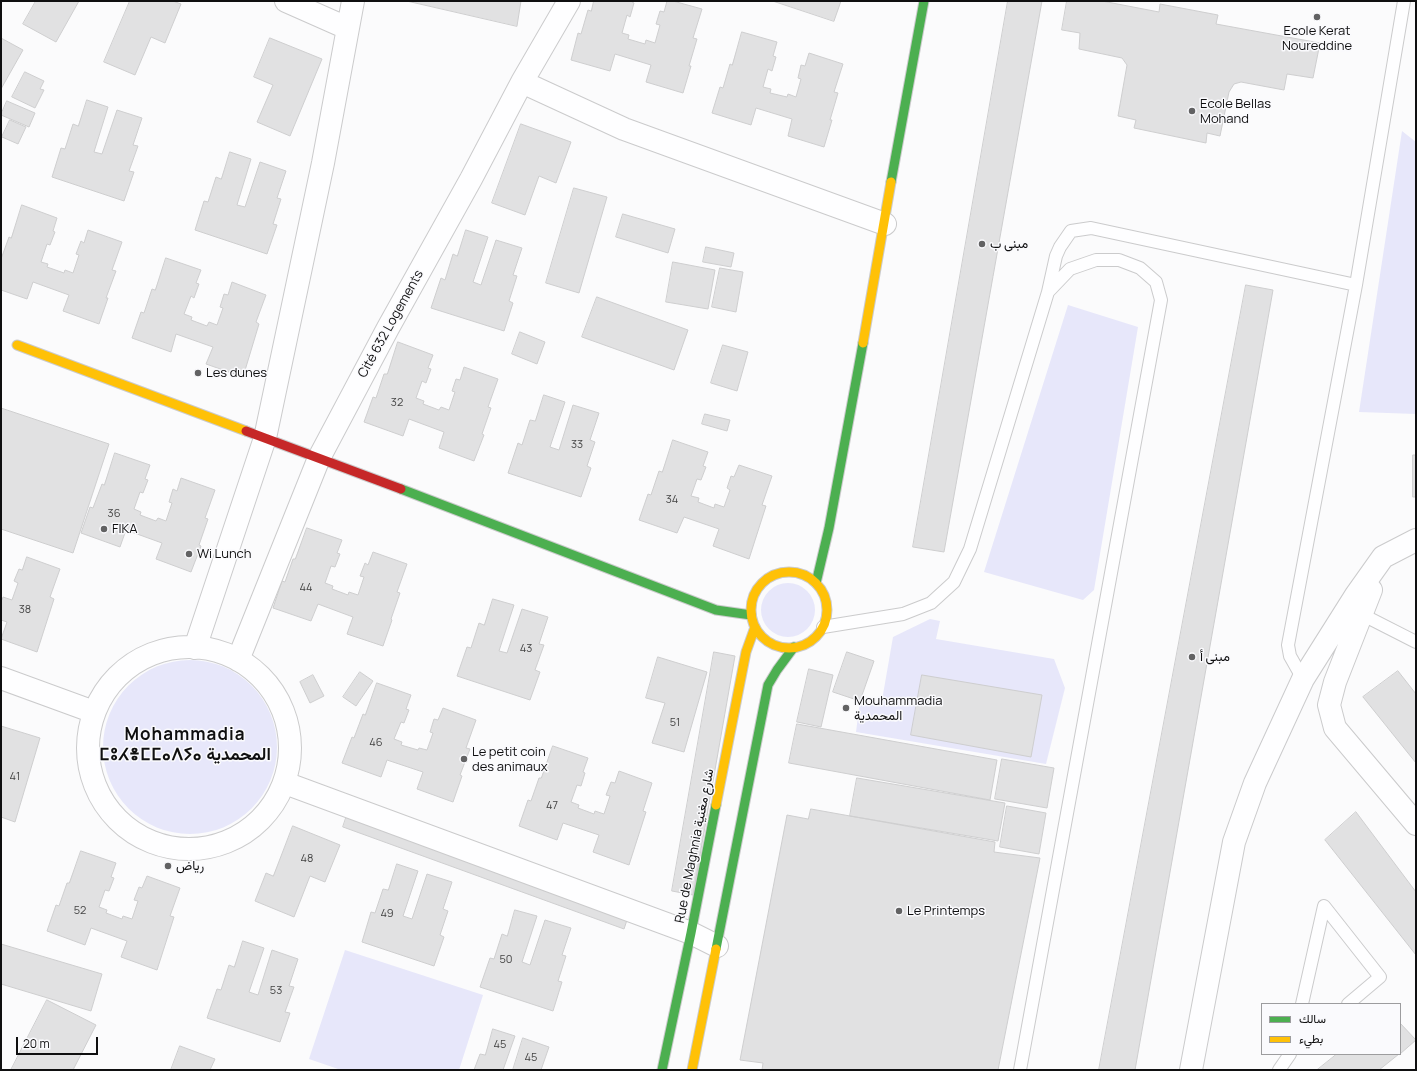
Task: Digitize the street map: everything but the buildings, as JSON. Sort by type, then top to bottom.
[{"type":"street","points":[[286,1],[348,28]]},
{"type":"street","points":[[195,648],[265,438],[323,163],[352,1]]},
{"type":"street","name":"Cité 632 Logements","points":[[238,660],[319,458],[388,328],[471,179],[522,82],[569,1]]},
{"type":"street","points":[[816,583],[829,528],[924,1]]},
{"type":"street","points":[[522,82],[624,129],[884,224]]},
{"type":"street","points":[[16,345],[319,458],[716,610],[751,615]]},
{"type":"street","points":[[1191,1070],[1234,842],[1256,783],[1303,679],[1356,595],[1383,557],[1416,540]]},
{"type":"street","points":[[1383,557],[1335,682],[1329,705],[1335,728],[1416,824]]},
{"type":"street","points":[[784,572],[795,572],[807,576],[816,583],[823,593],[827,604],[827,616],[823,627],[815,637],[806,644],[794,647],[782,647],[771,643],[762,636],[755,627],[751,615],[751,603],[755,592],[762,582],[772,575],[784,572]]},
{"type":"street","name":"Rue de Maghnia شارع مغنية","points":[[662,1070],[691,933],[746,652],[755,627]]},
{"type":"street","points":[[183,647],[212,649],[238,660],[261,677],[278,700],[289,726],[291,755],[285,783],[270,810],[246,832],[217,846],[185,850],[154,843],[126,828],[104,804],[90,775],[87,743],[94,712],[108,686],[129,666],[155,653],[183,647]]},
{"type":"street","points":[[692,1070],[768,685],[794,647]]},
{"type":"street","points":[[1,678],[94,712]]},
{"type":"street","points":[[285,783],[691,933],[717,946]]},
{"type":"lane","points":[[1303,679],[1290,656],[1288,645],[1356,285],[1404,1]]},
{"type":"lane","points":[[823,627],[902,614],[931,603],[954,582],[970,549],[1048,292],[1056,256],[1060,247],[1071,231],[1091,228],[1356,285]]},
{"type":"lane","points":[[1020,1070],[1161,300],[1156,282],[1140,268],[1119,260],[1096,260],[1070,269],[1048,292]]},
{"type":"lane","points":[[1361,614],[1416,642]]},
{"type":"lane","points":[[1302,1003],[1324,906],[1380,977],[1349,1003]]},
{"type":"lane","points":[[1279,1070],[1289,1055]]},
{"type":"shaded area","points":[[1402,131],[1416,142],[1416,414],[1359,412]]},
{"type":"shaded area","points":[[1068,305],[1138,327],[1094,590],[1083,600],[984,572]]},
{"type":"shaded area","points":[[783,583],[793,583],[803,587],[811,595],[815,605],[815,615],[811,625],[803,633],[793,637],[783,637],[773,633],[765,625],[761,615],[761,605],[765,595],[773,587]]},
{"type":"shaded area","points":[[930,619],[940,621],[936,639],[1054,659],[1065,688],[1046,764],[856,732],[860,701],[881,706],[893,637]]},
{"type":"shaded area","points":[[190,660],[207,662],[231,670],[245,680],[257,692],[267,706],[273,722],[277,747],[275,764],[267,788],[257,802],[245,814],[231,824],[215,830],[190,834],[173,832],[149,824],[135,814],[123,802],[113,788],[107,772],[103,747],[105,730],[113,706],[123,692],[135,680],[149,670],[165,664]]},
{"type":"shaded area","points":[[345,950],[483,995],[459,1070],[341,1070],[309,1059]]},
{"type":"traffic: fast","points":[[891,182],[924,1]]},
{"type":"traffic: fast","points":[[816,583],[829,528],[863,343]]},
{"type":"traffic: fast","points":[[401,489],[716,610],[751,615]]},
{"type":"traffic: fast","points":[[716,949],[768,685],[794,647]]},
{"type":"traffic: fast","points":[[662,1070],[716,805]]},
{"type":"traffic: slow","points":[[863,343],[891,182]]},
{"type":"traffic: slow","points":[[17,345],[246,431]]},
{"type":"traffic: slow","points":[[789,572],[803,575],[816,583],[824,596],[827,610],[824,624],[816,637],[803,645],[789,648],[775,645],[762,637],[754,624],[751,610],[754,596],[762,583],[775,575],[789,572]]},
{"type":"traffic: slow","points":[[716,805],[746,652],[755,627]]},
{"type":"traffic: slow","points":[[692,1070],[716,949]]},
{"type":"traffic: jam","points":[[246,431],[401,489]]},
{"type":"place","name":"Ecole Kerat Noureddine","points":[[1317,17]]},
{"type":"place","name":"Ecole Bellas Mohand","points":[[1192,111]]},
{"type":"place","name":"مبنى ب","points":[[982,244]]},
{"type":"place","name":"Les dunes","points":[[198,373]]},
{"type":"place","name":"FIKA","points":[[104,529]]},
{"type":"place","name":"Wi Lunch","points":[[189,554]]},
{"type":"place","name":"مبنى أ","points":[[1192,657]]},
{"type":"place","name":"Mouhammadia المحمدية","points":[[846,708]]},
{"type":"place","name":"Le petit coin des animaux","points":[[464,759]]},
{"type":"place","name":"رياض","points":[[168,866]]},
{"type":"place","name":"Le Printemps","points":[[899,911]]},
{"type":"district","name":"Mohammadia ⵎⵓⵃⴻⵎⵎⴰⴷⵢⴰ المحمدية","points":[[185,745]]}]
